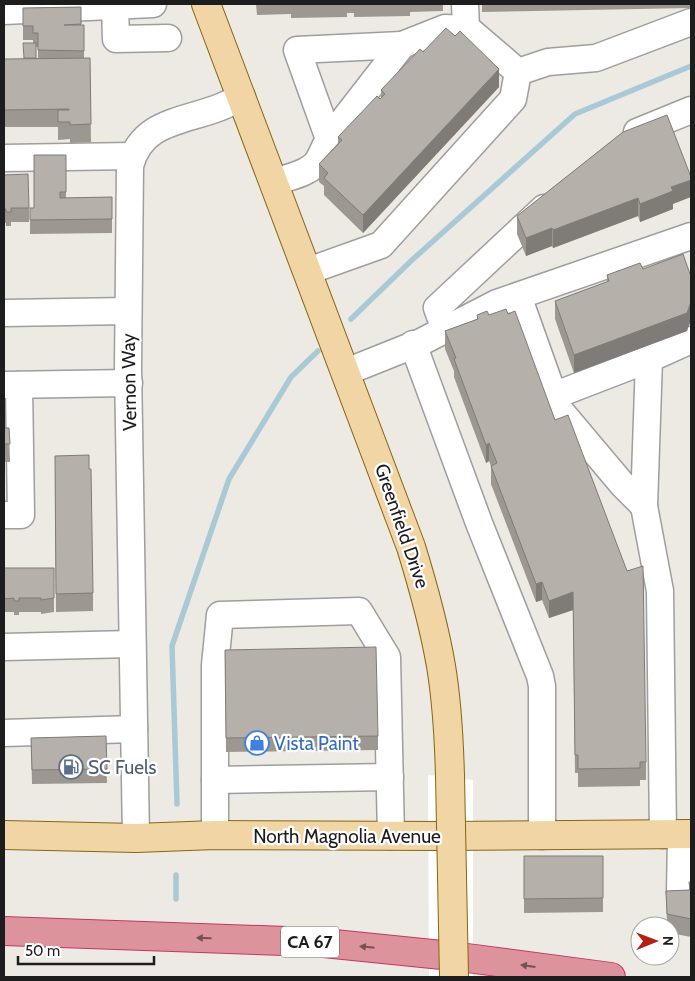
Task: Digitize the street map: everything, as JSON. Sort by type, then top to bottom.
[{"type":"highway","name":"CA 67","points":[[5,931],[314,942],[452,956],[611,977]]},
{"type":"main road","points":[[206,4],[242,97]]},
{"type":"main road","name":"Greenfield Drive","points":[[242,97],[400,514],[424,588],[441,668],[446,709],[450,776],[454,977]]},
{"type":"main road","name":"North Magnolia Avenue","points":[[4,835],[136,838],[215,835],[542,836],[678,834]]},
{"type":"street","points":[[4,11],[153,4]]},
{"type":"street","points":[[465,4],[466,29]]},
{"type":"street","points":[[115,6],[116,39],[168,38]]},
{"type":"street","points":[[518,72],[548,62],[596,58],[691,22]]},
{"type":"street","points":[[329,139],[296,50],[402,45],[445,28],[466,29],[518,72]]},
{"type":"street","points":[[274,182],[306,170],[317,162],[329,139],[402,45]]},
{"type":"street","points":[[308,271],[380,245],[513,99],[518,72]]},
{"type":"street","points":[[4,158],[132,156],[142,140],[152,132],[173,122],[218,108],[242,97]]},
{"type":"street","points":[[617,140],[691,110]]},
{"type":"street","name":"Vernon Way","points":[[132,156],[130,166],[128,311],[136,838]]},
{"type":"street","points":[[445,330],[437,308],[560,194]]},
{"type":"street","points":[[346,372],[445,330],[518,296],[691,236]]},
{"type":"street","points":[[518,296],[558,408],[622,484],[644,506]]},
{"type":"street","points":[[4,314],[128,311]]},
{"type":"street","points":[[553,396],[649,360],[691,340]]},
{"type":"street","points":[[413,344],[479,523],[540,676],[542,686],[542,836]]},
{"type":"street","points":[[649,360],[644,506],[660,591],[678,834],[680,892],[691,892]]},
{"type":"street","points":[[4,515],[21,515],[11,385],[129,383]]},
{"type":"street","points":[[215,835],[215,665],[220,614],[359,610],[387,657],[391,836]]},
{"type":"street","points":[[4,647],[132,644]]},
{"type":"street","points":[[4,733],[134,729]]},
{"type":"street","points":[[215,780],[390,777]]},
{"type":"pier","points":[[428,775],[473,780],[473,977],[429,977]]},
{"type":"building","points":[[81,7],[81,24],[64,25],[84,25],[84,51],[38,50],[38,33],[33,33],[33,26],[23,26],[23,8]]},
{"type":"building","points":[[446,28],[455,36],[460,31],[499,69],[363,215],[324,178],[328,173],[319,164],[342,140],[338,137],[377,96],[380,99],[385,94],[381,90],[420,49],[423,52]]},
{"type":"building","points":[[23,43],[36,43],[36,58],[24,58]]},
{"type":"building","points":[[90,58],[91,124],[70,125],[70,122],[58,122],[58,110],[69,109],[4,110],[4,59]]},
{"type":"building","points":[[667,115],[691,180],[671,187],[673,191],[640,204],[638,198],[553,230],[552,228],[526,238],[517,216],[623,132]]},
{"type":"building","points":[[34,155],[66,155],[66,192],[60,192],[60,198],[112,197],[112,219],[30,220],[30,208],[34,208]]},
{"type":"building","points":[[28,174],[29,208],[11,208],[11,212],[6,212],[6,209],[4,209],[4,175]]},
{"type":"building","points":[[683,254],[691,277],[691,302],[687,313],[574,355],[555,301],[609,281],[607,275],[640,263],[643,269]]},
{"type":"building","points":[[506,309],[508,314],[515,311],[555,420],[568,415],[627,571],[643,566],[646,762],[640,762],[640,768],[578,769],[578,755],[575,755],[573,592],[549,601],[542,582],[536,584],[491,466],[497,463],[489,443],[486,445],[445,331],[478,319],[477,315],[487,311],[489,315]]},
{"type":"building","points":[[4,428],[9,428],[10,444],[4,444]]},
{"type":"building","points":[[89,455],[89,469],[91,469],[93,593],[56,594],[55,456]]},
{"type":"building","points":[[4,568],[54,568],[54,598],[41,600],[41,598],[19,598],[19,601],[14,601],[14,598],[4,599]]},
{"type":"building","points":[[376,647],[378,736],[226,738],[225,650]]},
{"type":"building","points":[[106,736],[107,769],[32,770],[31,738]]},
{"type":"building","points":[[524,856],[603,856],[603,898],[524,899]]},
{"type":"building","points":[[689,882],[691,882],[691,919],[667,914],[666,891],[690,890]]},
{"type":"waterway","points":[[351,319],[412,260],[575,114],[691,66]]},
{"type":"waterway","points":[[177,804],[172,646],[229,479],[291,377],[318,351]]},
{"type":"waterway","points":[[176,875],[176,899]]},
{"type":"place","name":"Vista Paint","points":[[257,743]]},
{"type":"place","name":"SC Fuels","points":[[71,767]]}]
